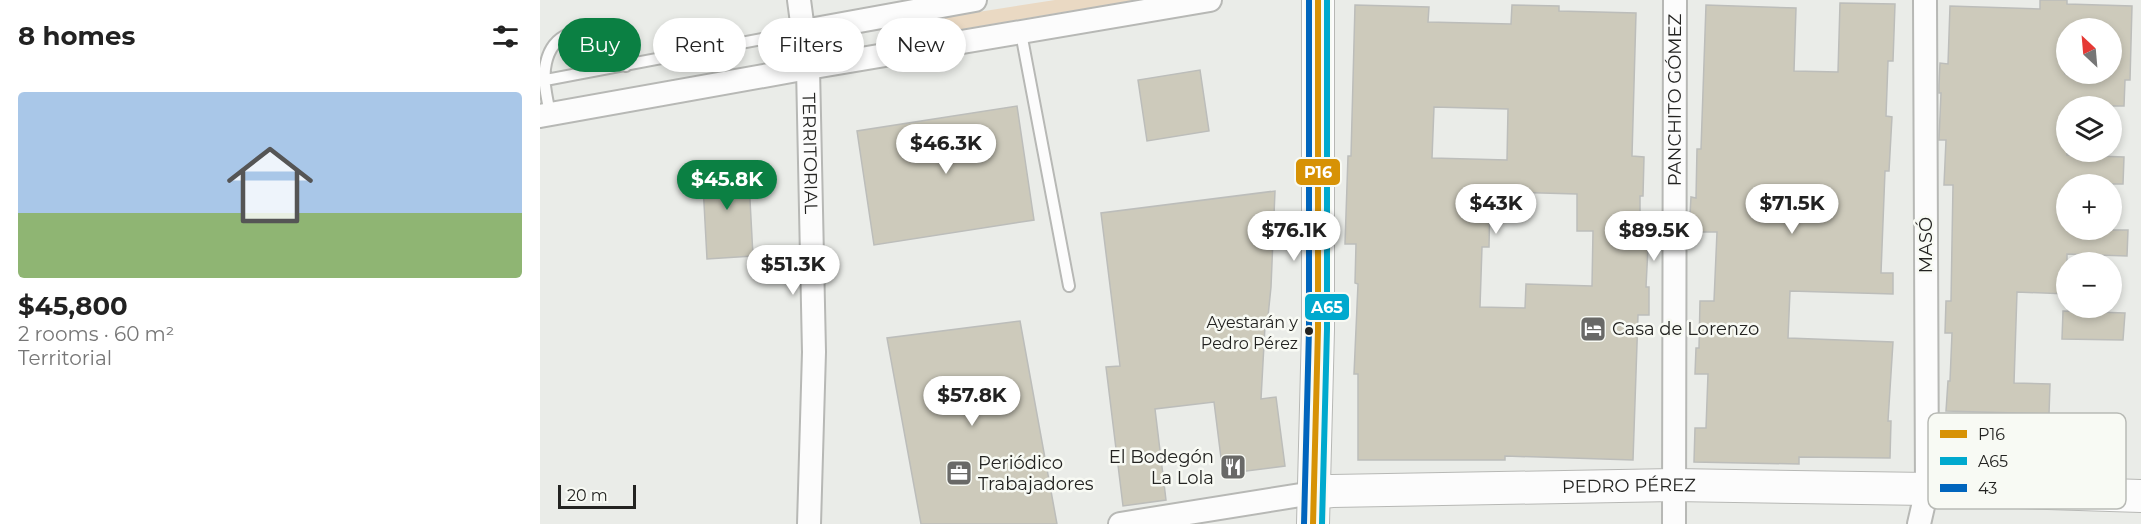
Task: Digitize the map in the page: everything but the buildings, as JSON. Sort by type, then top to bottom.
[{"type":"street","name":"TERRITORIAL","points":[[799,0],[802,18]]},
{"type":"street","points":[[864,20],[975,0]]},
{"type":"street","points":[[864,59],[1210,0]]},
{"type":"street","points":[[1313,524],[1318,328],[1318,0]]},
{"type":"street","name":"PANCHITO GÓMEZ","points":[[1674,524],[1675,0]]},
{"type":"street","name":"MASÓ","points":[[1919,524],[1927,489],[1925,0]]},
{"type":"street","points":[[545,115],[786,72]]},
{"type":"street","name":"TERRITORIAL","points":[[808,72],[814,352],[809,524]]},
{"type":"street","name":"PEDRO PÉREZ","points":[[1120,524],[1332,490],[1674,485],[1927,489]]},
{"type":"street","name":"PEDRO PÉREZ","points":[[2126,496],[2141,496]]},
{"type":"lane","points":[[1021,33],[1069,286]]},
{"type":"lane","points":[[641,63],[758,40]]},
{"type":"lane","points":[[545,115],[542,81],[546,61],[558,42]]},
{"type":"lane","points":[[542,81],[592,72]]},
{"type":"shaded area","points":[[1055,0],[1136,0],[966,28],[966,18],[940,18]]},
{"type":"transit line","name":"43","points":[[1304,524],[1309,329],[1309,0]]},
{"type":"transit line","name":"P16","points":[[1313,524],[1318,329],[1318,0]]},
{"type":"transit line","name":"A65","points":[[1322,524],[1327,329],[1327,0]]},
{"type":"place","name":"Casa de Lorenzo","points":[[1593,329]]},
{"type":"place","name":"Ayestarán y Pedro Pérez","points":[[1309,331]]},
{"type":"place","name":"El Bodegón La Lola","points":[[1233,467]]},
{"type":"place","name":"Periódico Trabajadores","points":[[959,473]]}]
